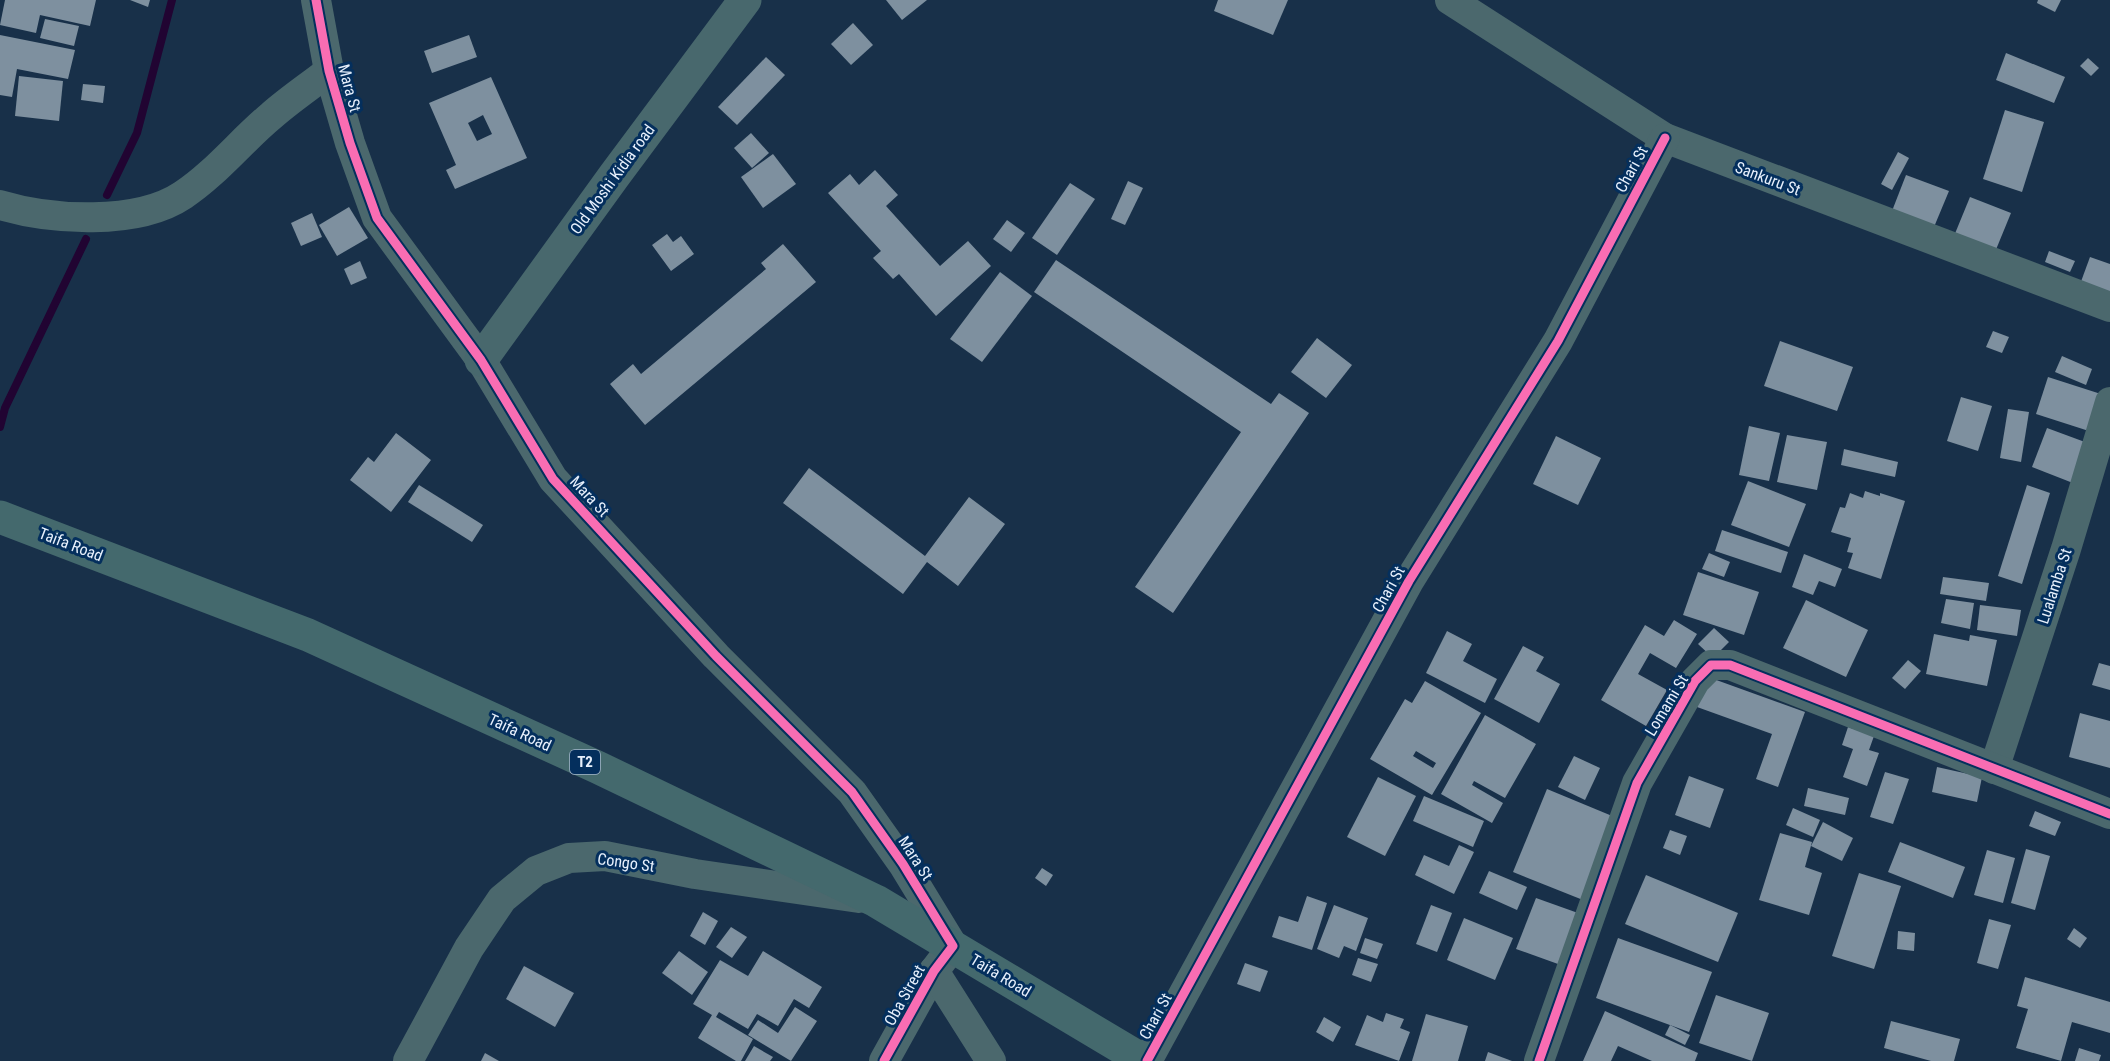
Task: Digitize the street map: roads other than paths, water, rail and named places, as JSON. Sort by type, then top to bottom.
[{"type":"highway","name":"Taifa Road","points":[[0,517],[309,635],[597,767],[876,901],[943,958],[1146,1061]]},
{"type":"street","name":"Mara St","points":[[316,0],[329,71],[350,142],[377,218],[481,360],[553,479],[716,656],[852,792],[903,864],[943,958],[991,1061]]},
{"type":"street","name":"Old Moshi Kidia road","points":[[481,360],[607,185],[746,0]]},
{"type":"street","name":"Sankuru St","points":[[1450,0],[1665,138],[2110,307]]},
{"type":"street","points":[[0,205],[17,210],[87,218],[144,212],[181,197],[219,165],[270,116],[329,71]]},
{"type":"street","name":"Chari St","points":[[1146,1061],[1409,581],[1558,341],[1665,138]]},
{"type":"street","name":"Lualamba St","points":[[1994,769],[2066,549],[2110,402]]},
{"type":"street","name":"Lomami St","points":[[1539,1061],[1637,783],[1695,681],[1711,665],[1730,665],[2110,814]]},
{"type":"street","name":"Congo St","points":[[408,1061],[469,948],[502,899],[536,871],[569,858],[605,856],[695,874],[876,901]]},
{"type":"street","name":"Oba Street","points":[[884,1061],[943,958]]},
{"type":"waterway","points":[[107,195],[137,133],[172,0]]},
{"type":"waterway","points":[[0,427],[5,408],[86,239]]}]
